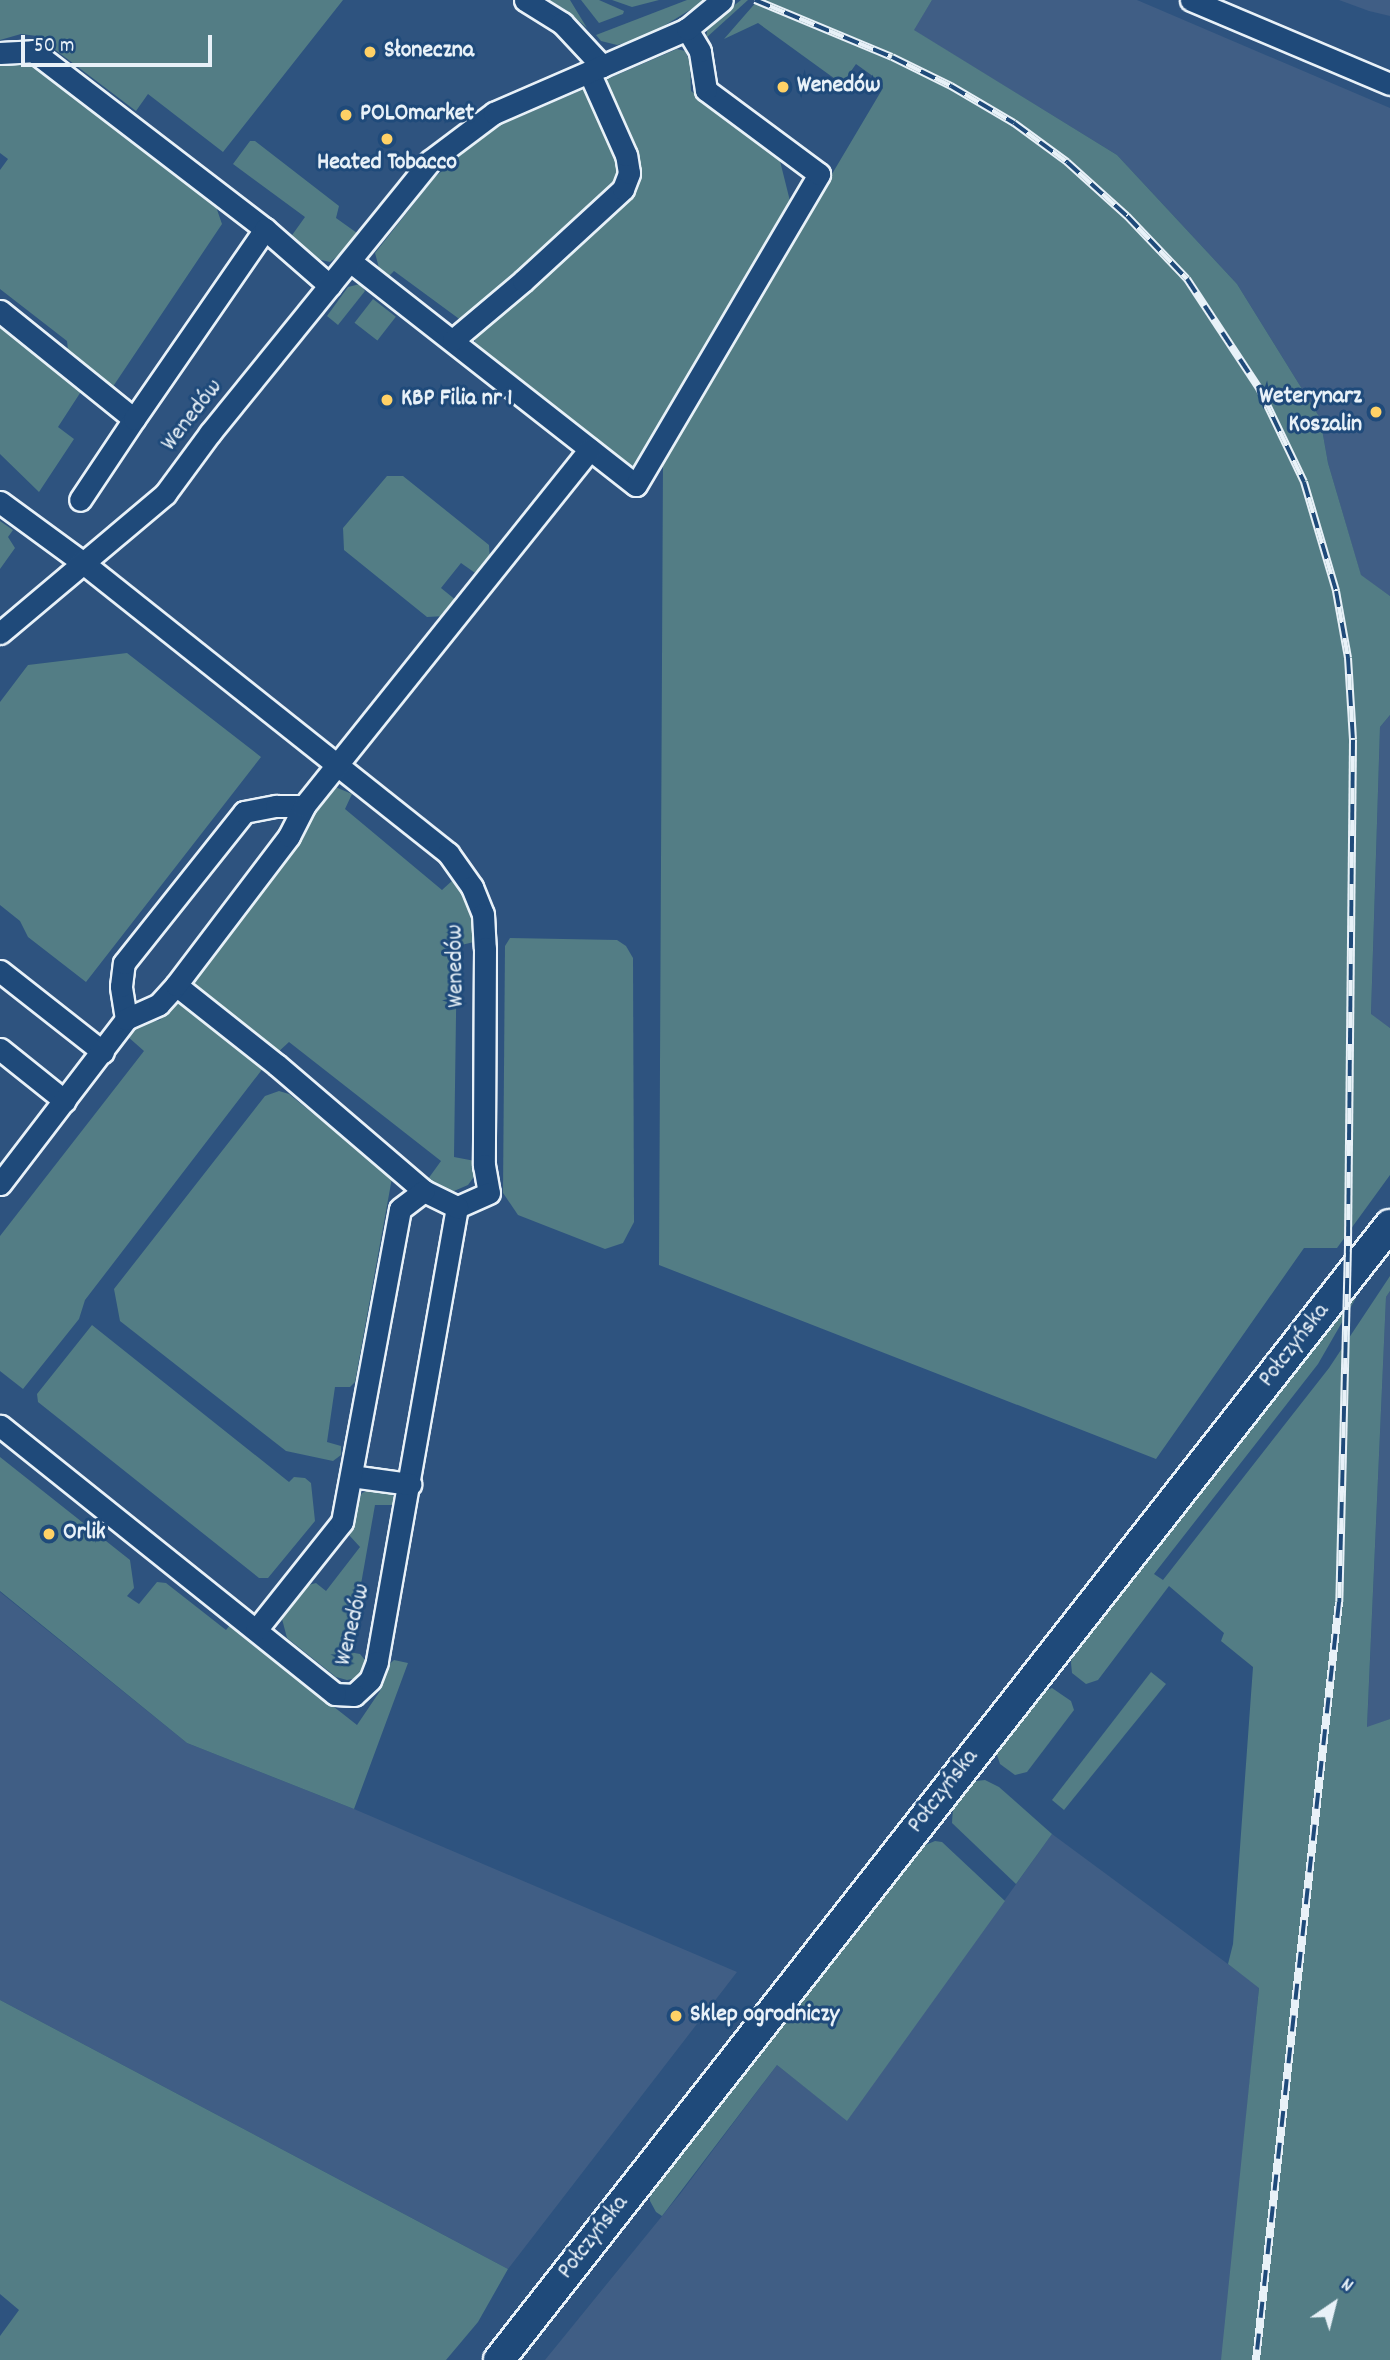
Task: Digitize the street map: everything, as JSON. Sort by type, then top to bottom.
[{"type":"street","points":[[453,340],[523,281],[623,189],[629,173],[626,155],[595,69],[562,23],[526,0]]},
{"type":"street","name":"Wenedów","points":[[0,633],[166,494],[211,433],[430,161],[461,134],[494,113],[687,29],[722,0]]},
{"type":"street","points":[[1191,0],[1390,84]]},
{"type":"street","points":[[350,261],[636,485],[819,174],[706,90],[700,51],[687,29]]},
{"type":"street","points":[[0,53],[33,51],[218,190],[330,286]]},
{"type":"street","name":"Wenedów","points":[[80,500],[265,229]]},
{"type":"street","name":"Wenedów","points":[[0,311],[134,419]]},
{"type":"street","points":[[0,1184],[126,1019],[159,1004],[176,985],[289,836],[304,806],[590,449]]},
{"type":"street","name":"Wenedów","points":[[0,502],[82,562],[448,853],[472,887],[482,915],[484,1165],[489,1192],[457,1206],[377,1662],[370,1680],[354,1695],[335,1694],[0,1426]]},
{"type":"street","points":[[126,1019],[121,986],[124,963],[244,812],[276,806],[304,806]]},
{"type":"street","points":[[0,971],[103,1052]]},
{"type":"street","points":[[176,985],[277,1065],[424,1191],[457,1206]]},
{"type":"street","points":[[0,1049],[65,1101]]},
{"type":"street","points":[[256,1630],[342,1522],[400,1209],[424,1191]]},
{"type":"street","name":"Połczyńska","points":[[499,2360],[1390,1225]]},
{"type":"street","points":[[351,1476],[410,1484]]},
{"type":"shaded area","points":[[932,0],[1137,0],[1390,108],[1390,596],[1361,576],[1328,463],[1320,418],[1237,284],[1117,155],[913,30]]},
{"type":"shaded area","points":[[1339,0],[1390,0],[1390,16],[1369,11]]},
{"type":"shaded area","points":[[1390,715],[1390,1028],[1371,1015],[1380,727]]},
{"type":"shaded area","points":[[1390,1291],[1390,1719],[1367,1728],[1386,1297]]},
{"type":"shaded area","points":[[0,1592],[187,1743],[354,1809],[737,1972],[508,2269],[0,2000]]},
{"type":"shaded area","points":[[1052,1834],[1259,1987],[1223,2360],[545,2360],[680,2194],[777,2065],[847,2120]]},
{"type":"green space","points":[[0,0],[343,0],[223,152],[148,94],[136,111],[37,36],[21,34],[0,40]]},
{"type":"green space","points":[[549,0],[570,0],[587,28],[566,10]]},
{"type":"green space","points":[[581,0],[599,0],[624,11],[623,14],[599,23]]},
{"type":"green space","points":[[612,0],[659,0],[632,7]]},
{"type":"green space","points":[[687,0],[706,0],[659,29],[633,41],[617,45],[601,41],[596,35]]},
{"type":"green space","points":[[741,0],[748,0],[706,38],[708,26]]},
{"type":"green space","points":[[758,0],[932,0],[914,30],[1117,155],[1237,284],[1320,418],[1328,463],[1361,575],[1390,596],[1390,715],[1380,727],[1371,1014],[1390,1028],[1390,1175],[1337,1248],[1304,1248],[1156,1459],[659,1265],[663,459],[883,88],[881,82],[856,64],[842,84],[758,23],[724,39]]},
{"type":"green space","points":[[677,49],[685,51],[690,62],[691,91],[779,157],[790,201],[737,303],[635,467],[622,462],[475,347],[475,335],[462,321],[394,271],[388,277],[379,268],[375,253],[435,177],[491,129]]},
{"type":"green space","points":[[20,58],[39,68],[213,198],[222,224],[110,391],[69,359],[67,341],[0,289],[0,170],[8,159],[0,153],[0,66]]},
{"type":"green space","points":[[250,141],[255,141],[339,206],[336,218],[357,233],[341,254],[330,262],[317,259],[290,238],[305,217],[233,164]]},
{"type":"green space","points":[[360,284],[365,291],[338,325],[327,316],[348,287]]},
{"type":"green space","points":[[373,299],[396,317],[377,340],[355,323]]},
{"type":"green space","points":[[0,326],[82,390],[58,427],[74,439],[39,492],[0,454]]},
{"type":"green space","points":[[387,476],[403,476],[489,545],[490,562],[478,575],[461,563],[441,588],[457,601],[445,616],[427,617],[344,550],[343,528]]},
{"type":"green space","points":[[0,521],[13,530],[8,537],[15,548],[0,569]]},
{"type":"green space","points":[[127,653],[261,757],[86,982],[28,937],[20,921],[0,905],[0,702],[28,665]]},
{"type":"green space","points":[[333,786],[352,794],[345,809],[442,890],[454,879],[463,890],[472,912],[474,942],[457,946],[454,1157],[475,1161],[476,1174],[468,1185],[454,1191],[439,1187],[428,1179],[441,1161],[289,1042],[276,1054],[189,987],[292,852],[323,794]]},
{"type":"green space","points":[[510,938],[617,940],[626,946],[633,958],[634,1222],[623,1243],[605,1249],[518,1215],[503,1193],[505,946]]},
{"type":"green space","points":[[182,994],[267,1063],[85,1300],[79,1319],[23,1389],[0,1371],[0,1236],[144,1051],[127,1036],[138,1025],[160,1020]]},
{"type":"green space","points":[[279,1091],[289,1094],[392,1178],[355,1382],[350,1387],[335,1387],[327,1442],[341,1446],[341,1455],[333,1461],[286,1451],[120,1321],[114,1289],[265,1096]]},
{"type":"green space","points":[[1390,1276],[1390,1291],[1386,1297],[1367,1727],[1390,1719],[1390,2360],[1221,2360],[1259,1988],[1228,1964],[1233,1944],[1253,1667],[1221,1641],[1224,1633],[1169,1586],[1098,1680],[1086,1684],[1072,1673],[1072,1654],[1353,1296],[1356,1298],[1318,1364],[1154,1574],[1163,1580],[1329,1368]]},
{"type":"green space","points":[[92,1325],[289,1482],[294,1477],[305,1478],[311,1483],[315,1521],[268,1578],[259,1578],[38,1402],[37,1394]]},
{"type":"green space","points":[[0,1457],[130,1560],[134,1588],[127,1596],[139,1604],[157,1582],[166,1583],[226,1630],[230,1625],[357,1725],[380,1691],[386,1667],[394,1660],[408,1663],[354,1809],[187,1743],[0,1591]]},
{"type":"green space","points":[[371,1489],[392,1492],[395,1505],[375,1505],[349,1652],[360,1654],[365,1660],[365,1669],[358,1678],[347,1680],[336,1677],[287,1638],[282,1619],[305,1586],[316,1583],[326,1591],[360,1547],[349,1535],[358,1501],[362,1493]]},
{"type":"green space","points":[[1151,1672],[1166,1684],[1064,1810],[1052,1800]]},
{"type":"green space","points":[[1052,1688],[1071,1701],[1074,1710],[1027,1772],[1015,1775],[1000,1764],[996,1752],[1043,1692]]},
{"type":"green space","points":[[985,1780],[999,1787],[1052,1834],[1016,1884],[952,1823],[953,1808],[969,1787],[976,1781]]},
{"type":"green space","points":[[935,1841],[942,1842],[1005,1901],[847,2121],[777,2065],[662,2216],[656,2212],[650,2201],[650,2193],[656,2184],[923,1846]]},
{"type":"green space","points":[[0,2000],[508,2269],[478,2322],[446,2360],[0,2360],[0,2336],[19,2310],[0,2294]]},
{"type":"railway","points":[[755,0],[892,57],[951,86],[1014,123],[1067,162],[1127,216],[1187,279],[1259,388],[1304,482],[1336,591],[1348,658],[1353,740],[1348,1246],[1339,1602],[1256,2360]]},
{"type":"place","name":"Słoneczna","points":[[370,52]]},
{"type":"place","name":"Wenedów","points":[[783,87]]},
{"type":"place","name":"POLOmarket","points":[[346,115]]},
{"type":"place","name":"Heated Tobacco","points":[[387,139]]},
{"type":"place","name":"KBP Filia nr 1","points":[[387,400]]},
{"type":"place","name":"Weterynarz Koszalin","points":[[1376,412]]},
{"type":"place","name":"Orlik","points":[[49,1534]]},
{"type":"place","name":"Sklep ogrodniczy","points":[[676,2016]]}]
